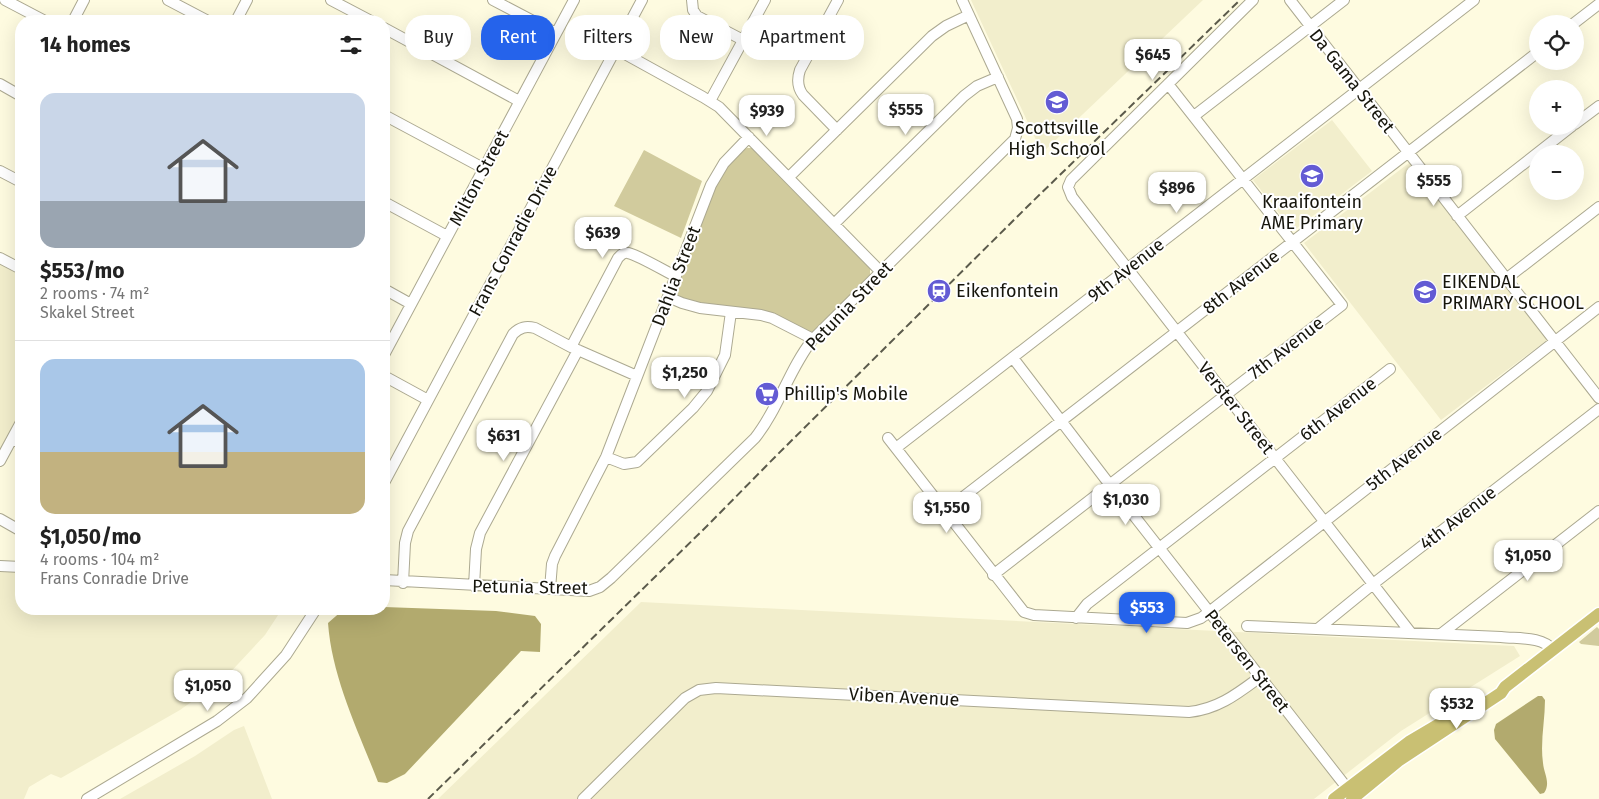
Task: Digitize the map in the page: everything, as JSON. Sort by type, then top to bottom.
[{"type":"main road","points":[[1334,799],[1352,796],[1420,735],[1505,687],[1599,614]]},
{"type":"street","points":[[5,0],[34,15]]},
{"type":"street","points":[[76,15],[84,0]]},
{"type":"street","points":[[168,0],[197,15]]},
{"type":"street","points":[[239,15],[247,0]]},
{"type":"street","points":[[331,0],[359,15]]},
{"type":"street","points":[[493,0],[556,33]]},
{"type":"street","name":"Milton Street","points":[[390,344],[574,0]]},
{"type":"street","name":"Frans Conradie Drive","points":[[634,15],[642,0]]},
{"type":"street","points":[[692,0],[693,10],[700,18],[741,39]]},
{"type":"street","points":[[757,15],[765,0]]},
{"type":"street","points":[[837,130],[803,95],[799,89],[798,82],[800,70],[838,0]]},
{"type":"street","name":"Petunia Street","points":[[390,581],[589,591],[600,588],[755,438],[776,405],[800,357],[813,339],[1015,139],[1018,128],[1017,119],[962,0]]},
{"type":"street","points":[[1253,0],[1168,84],[1292,242]]},
{"type":"street","name":"Da Gama Street","points":[[1290,0],[1599,398]]},
{"type":"street","points":[[1194,116],[1344,0]]},
{"type":"street","name":"9th Avenue","points":[[896,448],[1474,0]]},
{"type":"street","points":[[1584,16],[1599,4]]},
{"type":"street","points":[[789,177],[932,36],[946,26],[969,15]]},
{"type":"street","points":[[390,31],[519,101]]},
{"type":"street","points":[[710,101],[741,44]]},
{"type":"street","name":"8th Avenue","points":[[945,511],[1529,59]]},
{"type":"street","name":"Frans Conradie Drive","points":[[390,472],[610,60]]},
{"type":"street","points":[[636,60],[710,101],[727,114],[882,272]]},
{"type":"street","points":[[834,224],[964,96],[977,86],[998,77]]},
{"type":"street","points":[[0,84],[15,93]]},
{"type":"street","name":"Verster Street","points":[[1168,84],[1071,180],[1068,187],[1070,194],[1411,634]]},
{"type":"street","points":[[1584,117],[1599,106]]},
{"type":"street","points":[[390,118],[484,168]]},
{"type":"street","points":[[1457,216],[1561,135]]},
{"type":"street","name":"Dahlia Street","points":[[550,589],[552,564],[555,556],[606,457],[675,276],[717,173],[749,137]]},
{"type":"street","points":[[0,171],[15,179]]},
{"type":"street","points":[[390,205],[447,236]]},
{"type":"street","points":[[1506,279],[1599,207]]},
{"type":"street","name":"7th Avenue","points":[[994,575],[1342,305],[1292,242]]},
{"type":"street","points":[[474,586],[476,549],[480,533],[618,258],[623,253],[628,253],[675,276]]},
{"type":"street","points":[[0,258],[15,266]]},
{"type":"street","points":[[390,292],[411,304]]},
{"type":"street","points":[[668,296],[682,303],[700,308],[772,318],[813,339]]},
{"type":"street","name":"5th Avenue","points":[[994,575],[1024,612],[1034,615],[1194,622],[1599,307]]},
{"type":"street","points":[[606,457],[624,464],[637,462],[693,408],[707,391],[724,355],[731,312]]},
{"type":"street","points":[[403,582],[405,543],[408,531],[514,334],[518,330],[528,326],[637,376]]},
{"type":"street","name":"Petersen Street","points":[[1013,358],[1352,796]]},
{"type":"street","name":"6th Avenue","points":[[1076,618],[1087,604],[1390,369]]},
{"type":"street","points":[[390,379],[428,400]]},
{"type":"street","name":"4th Avenue","points":[[1319,628],[1599,409]]},
{"type":"street","points":[[888,438],[994,575]]},
{"type":"street","points":[[0,461],[15,443]]},
{"type":"street","points":[[1441,634],[1599,511]]},
{"type":"street","points":[[0,519],[15,528]]},
{"type":"street","points":[[0,566],[15,567]]},
{"type":"street","points":[[87,799],[217,722],[247,698],[286,655],[312,615]]},
{"type":"street","points":[[1247,626],[1319,628],[1534,640],[1546,643],[1553,650]]},
{"type":"street","name":"Viben Avenue","points":[[583,799],[685,698],[705,688],[1189,712],[1207,709],[1225,702],[1260,677]]},
{"type":"shaded area","name":"Scottsville High School","points":[[971,0],[1203,0],[1042,153]]},
{"type":"shaded area","name":"Kraaifontein AME Primary","points":[[1332,120],[1372,171],[1293,231],[1253,180]]},
{"type":"shaded area","points":[[747,148],[753,148],[870,267],[870,276],[812,332],[699,304],[678,297],[674,291],[716,183],[729,163]]},
{"type":"shaded area","points":[[644,150],[702,181],[681,238],[614,206]]},
{"type":"shaded area","name":"EIKENDAL PRIMARY SCHOOL","points":[[1409,163],[1547,340],[1441,420],[1304,243]]},
{"type":"shaded area","points":[[0,264],[15,273],[15,424],[0,452]]},
{"type":"shaded area","points":[[0,570],[15,571],[15,615],[278,615],[265,635],[224,679],[180,710],[61,778],[51,774],[29,787],[24,799],[0,799]]},
{"type":"shaded area","points":[[641,602],[1514,646],[1520,656],[1401,731],[1314,799],[438,799]]},
{"type":"shaded area","points":[[390,607],[496,611],[535,616],[541,624],[540,652],[521,651],[405,774],[387,783],[378,782],[340,684],[330,643],[328,623],[337,615],[390,615]]},
{"type":"shaded area","points":[[1597,627],[1599,629],[1599,646],[1581,644],[1579,642]]},
{"type":"shaded area","points":[[1538,696],[1542,696],[1545,700],[1542,755],[1547,782],[1544,793],[1540,794],[1495,739],[1494,730],[1496,724]]},
{"type":"shaded area","points":[[244,726],[272,799],[120,799],[195,756],[234,730]]},
{"type":"railway","points":[[428,799],[707,526],[1029,205],[1240,0]]},
{"type":"place","name":"Scottsville High School","points":[[1057,102]]},
{"type":"place","name":"Kraaifontein AME Primary","points":[[1312,176]]},
{"type":"place","name":"Eikenfontein","points":[[939,291]]},
{"type":"place","name":"EIKENDAL PRIMARY SCHOOL","points":[[1425,292]]},
{"type":"place","name":"Phillip's Mobile","points":[[767,394]]}]
